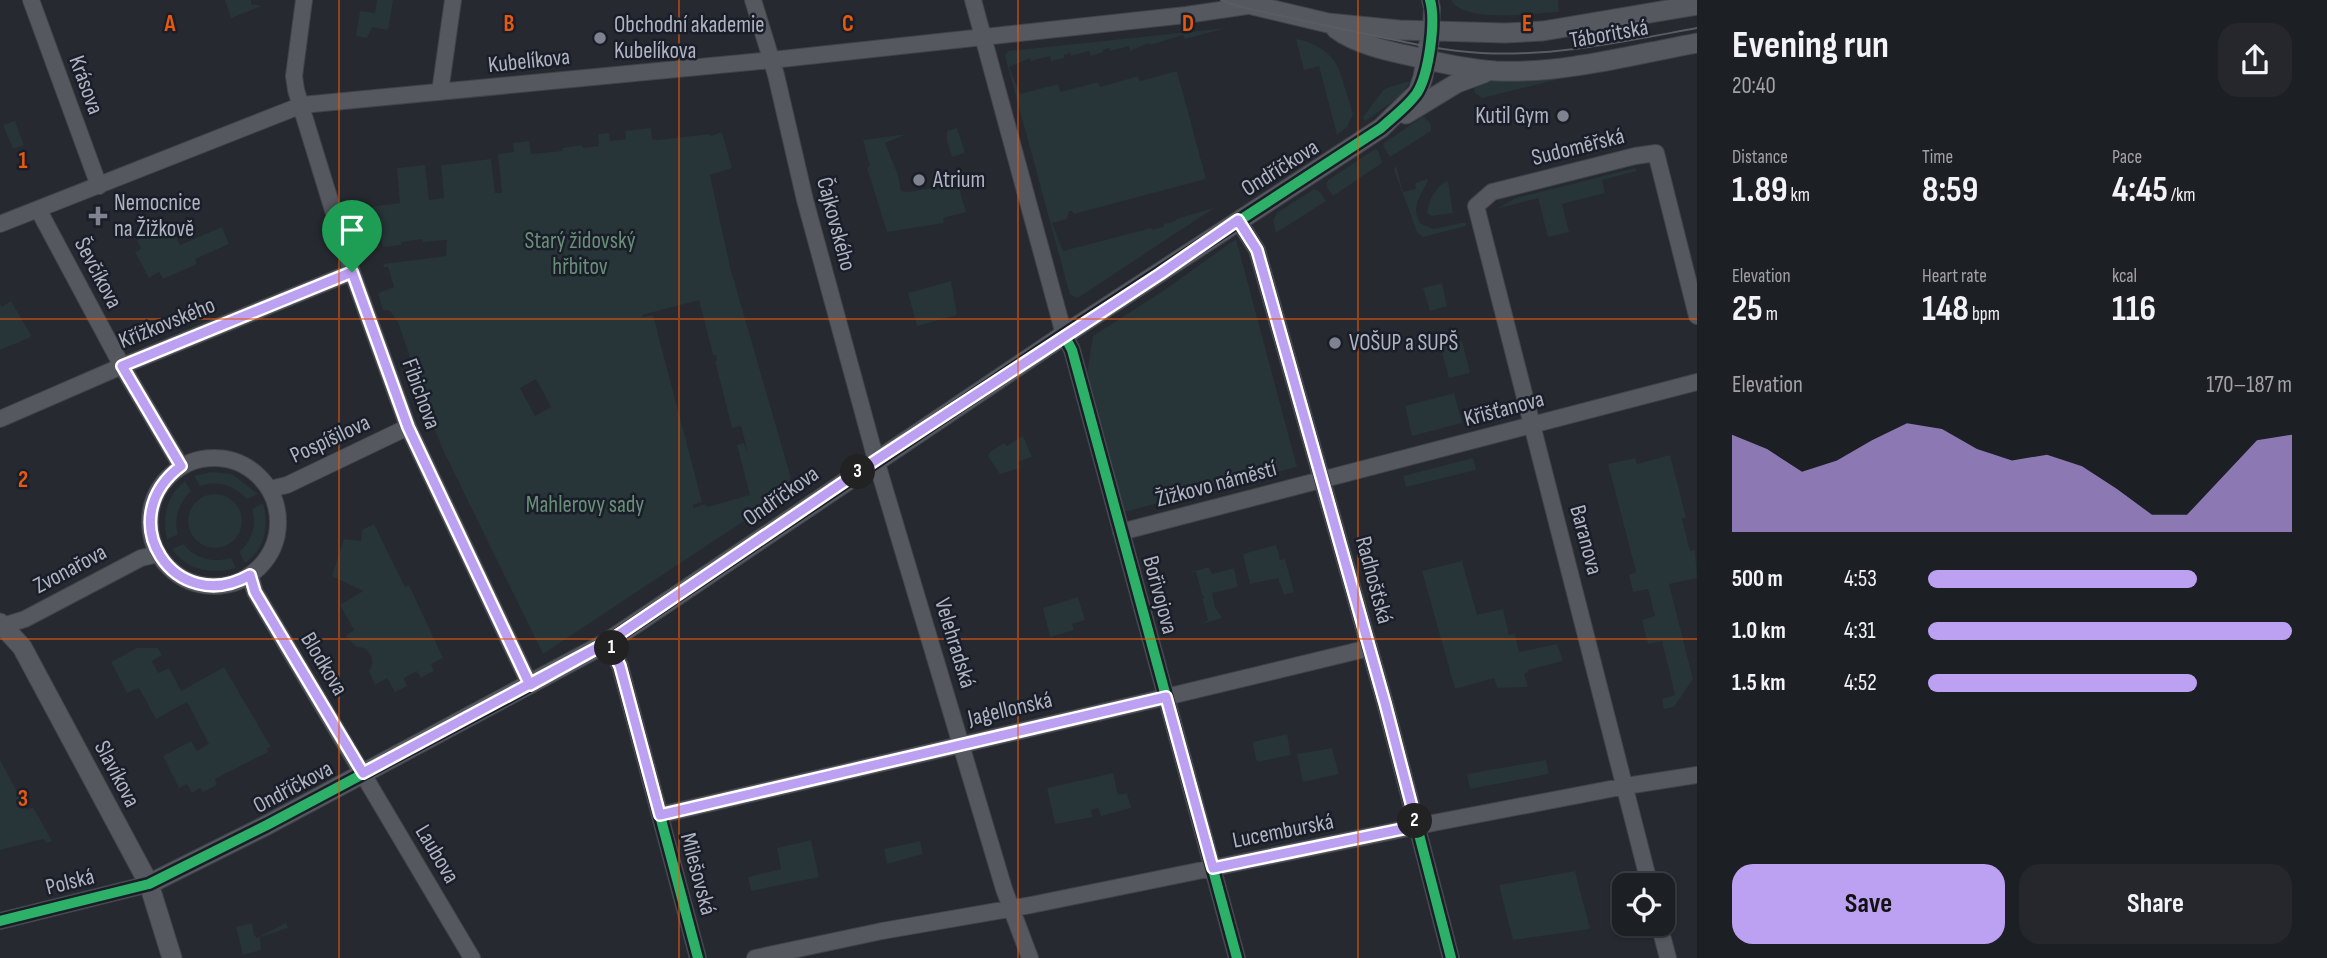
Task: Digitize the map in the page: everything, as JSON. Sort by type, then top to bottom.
[{"type":"street","name":"Krásova","points":[[31,0],[99,187]]},
{"type":"street","name":"Fibichova","points":[[304,0],[294,76],[352,272],[408,427],[530,685]]},
{"type":"street","points":[[440,92],[453,0]]},
{"type":"street","name":"Čajkovského","points":[[753,0],[772,60],[805,200],[876,460]]},
{"type":"street","name":"Bořivojova","points":[[973,0],[1064,335],[1072,350],[1237,958]]},
{"type":"street","points":[[1430,0],[1431,31]]},
{"type":"street","name":"Kubelíkova","points":[[0,224],[302,105],[772,60],[1186,15],[1240,3]]},
{"type":"street","name":"Táboritská","points":[[1240,3],[1328,23],[1431,31],[1504,33],[1543,31],[1697,5]]},
{"type":"street","name":"Táboritská","points":[[1328,23],[1345,36],[1391,52],[1495,71],[1574,66],[1697,43]]},
{"type":"street","name":"Ondříčkova","points":[[1381,128],[1418,92],[1427,60],[1431,31]]},
{"type":"street","name":"Ondříčkova","points":[[149,884],[267,825],[608,642],[1238,220],[1381,128],[1457,83],[1471,76],[1495,71]]},
{"type":"street","name":"Sudoměřská","points":[[1476,206],[1492,192],[1656,153],[1697,316]]},
{"type":"street","name":"Baranova","points":[[1476,206],[1647,873]]},
{"type":"street","name":"Ševčíkova","points":[[38,209],[122,366],[181,466]]},
{"type":"street","name":"Radhošťská","points":[[1238,220],[1257,250],[1369,648],[1451,958]]},
{"type":"street","name":"Křížkovského","points":[[0,419],[352,272]]},
{"type":"street","name":"Křišťanova","points":[[1322,479],[1697,382]]},
{"type":"street","name":"Pospíšilova","points":[[270,489],[287,485],[408,427]]},
{"type":"street","points":[[204,458],[229,459],[253,470],[270,489],[278,510],[277,535],[268,558],[250,575],[218,586],[195,583],[174,572],[158,554],[150,532],[151,510],[164,481],[181,466],[204,458]]},
{"type":"street","name":"Velehradská","points":[[876,460],[1011,908],[1030,958]]},
{"type":"street","name":"Žižkovo náměstí","points":[[1121,532],[1322,479]]},
{"type":"street","name":"Zvonařova","points":[[1,626],[25,619],[141,558],[158,554]]},
{"type":"street","name":"Blodkova","points":[[250,575],[255,592],[363,773]]},
{"type":"street","name":"Slavíkova","points":[[1,626],[22,647],[149,884],[172,958]]},
{"type":"street","name":"Milešovská","points":[[608,642],[620,666],[698,958]]},
{"type":"street","name":"Jagellonská","points":[[660,815],[1369,648]]},
{"type":"street","name":"Laubova","points":[[363,773],[472,958]]},
{"type":"street","name":"Lucemburská","points":[[755,958],[1417,826],[1697,775]]},
{"type":"street","name":"Polská","points":[[0,921],[149,884]]},
{"type":"street","points":[[1662,936],[1668,958]]},
{"type":"green space","points":[[225,0],[251,0],[251,4],[262,6],[231,18]]},
{"type":"green space","points":[[377,0],[393,0],[388,30],[372,27],[367,38],[356,36],[360,11],[375,13]]},
{"type":"green space","points":[[1451,0],[1558,0],[1559,12],[1484,15],[1458,7]]},
{"type":"green space","points":[[1226,28],[1185,39],[1183,35],[1150,45],[1149,43],[1130,51],[1129,46],[1110,51],[1109,48],[1091,56],[1089,51],[1071,56],[1070,53],[1064,55],[1064,58],[1051,61],[1050,56],[1031,61],[1030,58],[1009,67],[1020,94],[1058,84],[1060,92],[1098,82],[1100,87],[1138,76],[1140,81],[1177,71],[1206,179],[1074,214],[1069,211],[1067,219],[1052,223],[1063,251],[1163,227],[1176,219],[1214,208],[1078,298],[1070,295],[1005,56],[1008,51]]},
{"type":"green space","points":[[1296,39],[1321,49],[1339,69],[1353,114],[1347,127],[1337,135],[1319,66],[1304,70]]},
{"type":"green space","points":[[1568,74],[1568,77],[1482,98],[1474,92],[1475,84],[1491,79]]},
{"type":"green space","points":[[1410,82],[1401,96],[1365,121],[1363,117],[1384,89]]},
{"type":"green space","points":[[1422,117],[1431,125],[1431,131],[1390,157],[1383,146],[1384,143]]},
{"type":"green space","points":[[15,121],[24,145],[13,149],[3,125]]},
{"type":"green space","name":"Mahlerovy sady","points":[[651,128],[652,139],[657,140],[711,136],[722,132],[732,168],[710,175],[730,267],[791,478],[789,480],[794,488],[543,654],[443,450],[398,322],[390,311],[383,310],[378,293],[394,287],[388,267],[383,264],[446,256],[447,240],[423,242],[422,239],[383,247],[381,235],[370,235],[361,208],[400,203],[397,168],[425,165],[429,200],[444,198],[441,165],[491,159],[495,193],[502,193],[498,154],[514,152],[513,143],[529,141],[531,154],[562,151],[563,148],[582,145],[583,148],[599,146],[598,134],[609,133],[610,141],[626,139],[625,131]],"holes":[[[699,300],[713,355],[716,355],[715,361],[732,428],[741,426],[748,453],[744,443],[737,445],[750,495],[707,507],[706,504],[693,508],[693,505],[702,502],[653,315],[642,315]],[[536,379],[551,407],[535,416],[520,388]]]},
{"type":"green space","points":[[957,128],[965,153],[952,157],[947,131]]},
{"type":"green space","points":[[907,134],[885,143],[898,175],[901,191],[932,188],[933,185],[957,181],[966,212],[943,218],[944,223],[887,232],[867,168],[870,166],[863,140]]},
{"type":"green space","points":[[1375,149],[1378,150],[1382,163],[1333,196],[1326,186],[1328,180]]},
{"type":"green space","points":[[1396,165],[1403,192],[1416,189],[1415,183],[1427,179],[1428,181],[1416,208],[1421,224],[1434,229],[1461,223],[1466,223],[1466,226],[1423,237],[1417,232],[1394,170]]},
{"type":"green space","points":[[1635,168],[1637,171],[1602,180],[1605,193],[1562,204],[1569,232],[1548,237],[1538,198],[1496,209],[1516,198]]},
{"type":"green space","points":[[1448,181],[1453,213],[1431,216],[1427,213],[1431,199],[1440,186]]},
{"type":"green space","points":[[1314,189],[1320,192],[1326,201],[1276,233],[1273,221],[1277,213]]},
{"type":"green space","points":[[172,226],[180,245],[222,227],[229,244],[195,259],[197,264],[163,279],[159,272],[149,278],[135,252],[141,249],[137,240]]},
{"type":"green space","points":[[1236,239],[1297,467],[1124,512],[1087,374],[1093,336]]},
{"type":"green space","points":[[951,281],[957,315],[917,326],[908,293]]},
{"type":"green space","points":[[1442,283],[1447,306],[1430,311],[1423,288]]},
{"type":"green space","points":[[11,301],[31,335],[0,350],[0,304],[2,307]]},
{"type":"green space","points":[[1462,341],[1470,373],[1449,378],[1440,346]]},
{"type":"green space","points":[[1454,393],[1462,423],[1412,436],[1405,406]]},
{"type":"green space","points":[[1023,436],[1032,457],[1017,462],[1021,468],[1000,474],[988,456],[990,452]]},
{"type":"green space","points":[[1670,455],[1686,517],[1682,519],[1690,551],[1695,550],[1697,578],[1669,584],[1693,679],[1674,707],[1664,709],[1662,699],[1675,695],[1662,641],[1648,644],[1642,620],[1655,616],[1648,589],[1633,592],[1629,575],[1636,572],[1608,464],[1635,458],[1637,464]]},
{"type":"green space","points":[[1473,458],[1476,470],[1406,487],[1403,476]]},
{"type":"green space","points":[[211,472],[232,474],[258,494],[247,499],[225,485],[200,486],[194,476]]},
{"type":"green space","points":[[185,481],[191,491],[178,511],[178,534],[167,540],[167,508],[173,493]]},
{"type":"green space","points":[[215,494],[234,502],[242,521],[234,540],[215,548],[196,540],[188,521],[196,502]]},
{"type":"green space","points":[[263,503],[266,520],[264,536],[257,551],[245,563],[239,552],[252,532],[252,509]]},
{"type":"green space","points":[[374,524],[405,587],[409,585],[443,658],[431,664],[434,671],[421,678],[417,671],[404,678],[407,686],[395,692],[387,678],[375,685],[369,671],[371,656],[364,648],[356,647],[346,636],[354,630],[340,605],[363,591],[332,576],[344,539],[361,541],[362,530]]},
{"type":"green space","points":[[183,544],[205,558],[231,558],[236,568],[209,571],[192,566],[184,562],[172,549]]},
{"type":"green space","points":[[1276,545],[1280,560],[1285,559],[1294,592],[1284,595],[1278,578],[1250,584],[1243,554]]},
{"type":"green space","points":[[1462,561],[1477,615],[1503,609],[1509,635],[1515,634],[1519,652],[1557,644],[1563,661],[1528,670],[1524,674],[1528,687],[1497,688],[1494,678],[1455,689],[1422,571]]},
{"type":"green space","points":[[1209,567],[1212,574],[1234,568],[1238,587],[1212,593],[1215,607],[1222,618],[1202,624],[1208,620],[1202,598],[1205,597],[1202,595],[1196,572],[1188,573]]},
{"type":"green space","points":[[1078,597],[1085,620],[1072,624],[1074,630],[1050,637],[1043,608]]},
{"type":"green space","points":[[137,648],[158,648],[162,655],[152,661],[158,673],[169,668],[181,691],[224,667],[271,747],[267,748],[268,752],[215,779],[217,785],[203,792],[200,788],[192,793],[187,784],[179,788],[163,756],[191,741],[197,751],[209,744],[187,702],[156,719],[139,688],[127,693],[111,662]]},
{"type":"green space","points":[[1287,734],[1291,755],[1257,762],[1252,742]]},
{"type":"green space","points":[[1332,748],[1339,774],[1303,782],[1297,754]]},
{"type":"green space","points":[[0,760],[27,810],[33,807],[52,841],[47,843],[43,839],[0,850]]},
{"type":"green space","points":[[1546,760],[1549,774],[1470,789],[1467,774]]},
{"type":"green space","points":[[1113,773],[1118,795],[1127,793],[1131,808],[1101,816],[1098,808],[1091,810],[1093,817],[1055,824],[1047,788]]},
{"type":"green space","points":[[811,840],[819,877],[751,891],[748,877],[781,869],[777,848]]},
{"type":"green space","points":[[920,841],[923,854],[887,864],[884,849]]},
{"type":"green space","points":[[1575,871],[1590,929],[1513,940],[1499,885]]},
{"type":"green space","points":[[252,923],[257,938],[286,923],[288,928],[260,937],[261,950],[243,955],[236,927]]},
{"type":"tram line","points":[[1221,0],[1241,7],[1399,41],[1481,53],[1563,50],[1697,28]]},
{"type":"cycle path","points":[[698,958],[620,666],[608,642],[1064,335],[1381,128],[1409,102],[1421,84],[1432,34],[1430,0]]},
{"type":"cycle path","points":[[1238,220],[1257,250],[1385,703],[1451,958]]},
{"type":"cycle path","points":[[1064,335],[1072,350],[1237,958]]},
{"type":"cycle path","points":[[0,921],[149,884],[267,825],[530,685]]},
{"type":"place","name":"Obchodní akademie Kubelíkova","points":[[600,38]]},
{"type":"place","name":"Kutil Gym","points":[[1563,116]]},
{"type":"place","name":"Atrium","points":[[919,180]]},
{"type":"place","name":"Nemocnice na Žižkově","points":[[98,216]]},
{"type":"place","name":"VOŠUP a SUPŠ","points":[[1335,343]]},
{"type":"route","points":[[352,272],[122,366],[181,466],[164,481],[151,510],[150,532],[158,554],[174,572],[195,583],[218,586],[250,575],[255,592],[363,773],[574,662],[608,642],[617,656],[660,815],[1166,697],[1213,868],[1417,826],[1257,250],[1238,220],[608,642],[530,685],[408,427],[352,272]]},
{"type":"park label","name":"Starý židovský hřbitov","points":[[580,254]]}]
